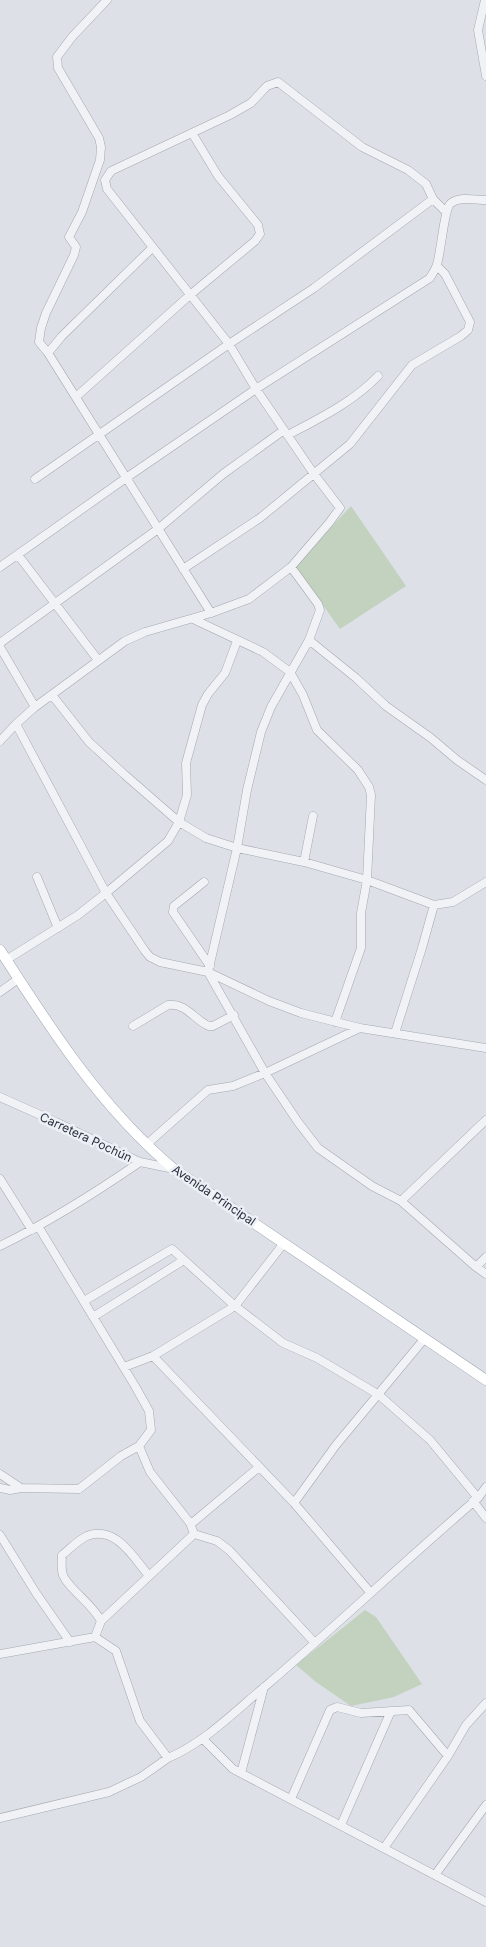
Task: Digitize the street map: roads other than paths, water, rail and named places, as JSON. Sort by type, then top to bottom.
[{"type":"main road","name":"Avenida Principal","points":[[0,950],[77,1065],[146,1145],[174,1169],[486,1380]]},
{"type":"street","points":[[107,0],[72,37],[57,57],[58,68],[99,138],[101,147],[100,160],[82,212],[69,237],[76,247],[74,255],[41,328],[39,342],[77,396],[99,435],[211,613]]},
{"type":"street","points":[[486,0],[478,30],[486,76]]},
{"type":"street","points":[[0,741],[35,707],[98,660],[135,636],[211,613],[253,596],[291,568],[330,523],[340,508],[314,474],[256,389],[229,344],[107,189],[105,180],[111,170],[230,115],[251,103],[266,86],[278,82],[362,147],[408,170],[426,184],[433,198],[445,211]]},
{"type":"street","points":[[77,396],[190,295],[255,241],[260,234],[258,226],[218,176],[192,133]]},
{"type":"street","points":[[35,479],[229,344],[314,288],[433,198]]},
{"type":"street","points":[[0,567],[256,389],[430,278],[437,266],[444,232],[445,211],[450,204],[461,199],[486,200]]},
{"type":"street","points":[[48,353],[62,336],[152,248]]},
{"type":"street","points":[[183,569],[260,518],[350,444],[412,364],[468,330],[470,322],[445,274],[437,266]]},
{"type":"street","points":[[0,643],[158,529],[223,474],[286,432],[333,411],[367,387],[378,376]]},
{"type":"street","points":[[18,555],[98,660]]},
{"type":"street","points":[[209,969],[237,848],[260,732],[271,706],[309,640],[319,607],[291,568]]},
{"type":"street","points":[[193,619],[263,652],[290,672],[317,730],[358,770],[369,787],[371,795],[367,880],[360,914],[360,948],[335,1022]]},
{"type":"street","points":[[309,640],[356,678],[386,706],[486,780]]},
{"type":"street","points":[[6,960],[78,915],[168,841],[179,822],[187,795],[186,763],[202,705],[208,694],[225,673],[237,641]]},
{"type":"street","points":[[0,648],[35,707]]},
{"type":"street","points":[[52,695],[89,742],[179,822],[206,838],[237,848],[304,862],[367,880],[434,905],[453,902],[485,884]]},
{"type":"street","points":[[16,724],[106,893],[150,957],[160,962],[209,969],[269,1001],[301,1013],[360,1028],[486,1048]]},
{"type":"street","points":[[304,862],[313,816]]},
{"type":"street","points":[[37,877],[58,928]]},
{"type":"street","points":[[204,882],[174,906],[172,912],[209,969],[265,1074],[298,1122],[318,1148],[372,1186],[400,1201],[486,1274]]},
{"type":"street","points":[[395,1033],[434,905]]},
{"type":"street","points":[[0,992],[18,979]]},
{"type":"street","points":[[133,1026],[168,1005],[185,1008],[209,1026],[213,1026],[234,1015]]},
{"type":"street","points":[[146,1145],[208,1090],[233,1086],[265,1074],[360,1028]]},
{"type":"street","name":"Carretera Pochún","points":[[0,1098],[140,1162],[174,1169]]},
{"type":"street","points":[[400,1201],[486,1120]]},
{"type":"street","points":[[0,1246],[36,1228],[99,1190],[140,1162]]},
{"type":"street","points":[[0,1179],[36,1228],[84,1301],[124,1367],[149,1412],[151,1430],[139,1446],[121,1456],[79,1489],[21,1488],[10,1490],[0,1488]]},
{"type":"street","points":[[124,1367],[154,1356],[235,1306],[284,1243]]},
{"type":"street","points":[[84,1301],[172,1249],[235,1306],[282,1343],[316,1358],[379,1394],[430,1440],[476,1499],[486,1518]]},
{"type":"street","points":[[476,1267],[486,1257]]},
{"type":"street","points":[[93,1318],[184,1260]]},
{"type":"street","points":[[294,1504],[336,1445],[425,1338]]},
{"type":"street","points":[[154,1356],[294,1504],[370,1592]]},
{"type":"street","points":[[139,1446],[150,1472],[191,1524],[194,1534]]},
{"type":"street","points":[[191,1524],[259,1467]]},
{"type":"street","points":[[0,1474],[21,1488]]},
{"type":"street","points":[[0,1818],[109,1792],[141,1777],[168,1758],[203,1738],[315,1643],[476,1499],[486,1487]]},
{"type":"street","points":[[101,1621],[89,1604],[64,1578],[61,1568],[62,1556],[88,1536],[100,1534],[113,1536],[149,1576]]},
{"type":"street","points":[[95,1637],[101,1621],[194,1534]]},
{"type":"street","points":[[194,1534],[217,1541],[229,1550],[315,1643]]},
{"type":"street","points":[[0,1535],[36,1594],[70,1642]]},
{"type":"street","points":[[0,1654],[95,1637],[116,1651],[140,1721],[168,1758]]},
{"type":"street","points":[[241,1773],[264,1687]]},
{"type":"street","points":[[384,1848],[448,1756],[466,1725],[486,1703]]},
{"type":"street","points":[[291,1799],[330,1710],[337,1706],[361,1713],[408,1710],[448,1756]]},
{"type":"street","points":[[340,1825],[391,1712]]},
{"type":"street","points":[[203,1738],[233,1769],[486,1901]]},
{"type":"street","points":[[435,1875],[486,1805]]}]
